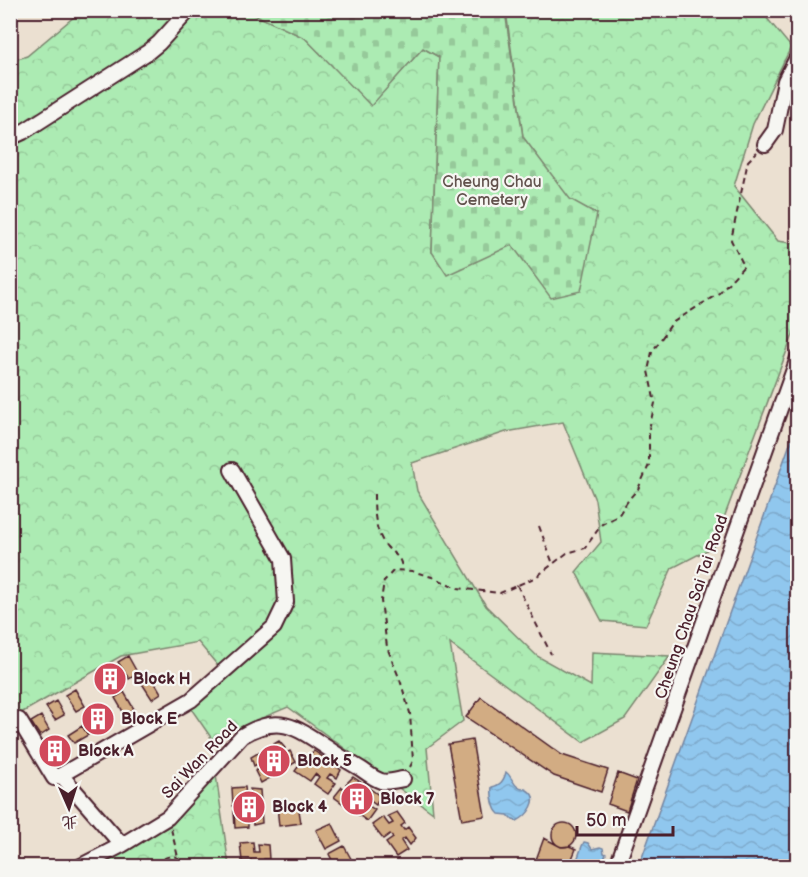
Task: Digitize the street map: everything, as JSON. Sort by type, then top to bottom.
[{"type":"street","points":[[10,138],[148,52],[189,10]]},
{"type":"street","points":[[765,144],[775,130],[785,81],[798,56]]},
{"type":"street","name":"Cheung Chau Sai Tai Road","points":[[617,867],[798,358]]},
{"type":"street","points":[[19,720],[54,778],[191,700],[274,627],[286,602],[284,559],[232,470]]},
{"type":"street","name":"Sai Wan Road","points":[[81,867],[168,818],[242,736],[264,725],[283,725],[301,730],[342,759],[381,782],[404,779]]},
{"type":"street","points":[[62,775],[122,845]]},
{"type":"path","points":[[404,779],[413,761],[410,713],[387,647],[381,601],[384,581],[394,570],[412,571],[458,588],[500,593],[536,577],[567,554],[585,548],[602,524],[618,516],[628,499],[638,489],[649,465],[650,429],[655,403],[648,371],[652,352],[672,323],[719,293],[744,266],[731,240],[748,161],[765,144]]},
{"type":"path","points":[[374,495],[376,522],[380,535],[387,547],[398,555],[402,571]]},
{"type":"path","points":[[539,526],[553,564]]},
{"type":"path","points":[[517,585],[551,654]]},
{"type":"path","points":[[168,818],[178,857]]},
{"type":"path","points":[[157,867],[164,858],[174,856],[182,860],[186,867]]},
{"type":"green space","points":[[81,11],[251,11],[305,38],[371,105],[423,48],[439,57],[432,252],[512,245],[597,214],[570,200],[523,137],[506,11],[761,11],[791,47],[753,124],[734,186],[778,241],[797,244],[797,324],[713,547],[672,568],[646,625],[602,621],[576,572],[601,542],[595,500],[563,422],[506,432],[412,463],[417,491],[486,606],[537,656],[591,686],[592,652],[670,656],[625,719],[583,742],[450,644],[463,721],[427,748],[433,813],[288,707],[212,739],[183,697],[219,667],[198,642],[121,656],[21,713],[11,706],[11,61],[27,56]]},
{"type":"green space","name":"Cheung Chau Cemetery","points":[[251,11],[505,11],[523,137],[570,199],[597,214],[581,291],[551,298],[512,245],[447,275],[432,252],[439,57],[423,48],[371,106],[305,38]]},
{"type":"green space","points":[[216,775],[229,866],[91,866],[172,825]]},
{"type":"water","points":[[797,424],[797,866],[639,866]]},
{"type":"water","points":[[506,772],[516,785],[527,790],[533,798],[529,811],[517,821],[508,815],[499,814],[493,802],[492,787],[502,782]]},
{"type":"water","points":[[584,842],[588,843],[592,849],[603,848],[606,854],[601,866],[577,866]]},
{"type":"building","points":[[128,656],[138,674],[129,679],[118,662]]},
{"type":"building","name":"Block H","points":[[109,667],[120,685],[111,690],[100,673]]},
{"type":"building","points":[[151,676],[161,693],[152,699],[141,682]]},
{"type":"building","points":[[75,689],[85,706],[76,711],[65,695]]},
{"type":"building","points":[[124,692],[134,709],[125,715],[115,698]]},
{"type":"building","points":[[481,697],[562,755],[608,770],[601,792],[554,776],[466,717]]},
{"type":"building","points":[[56,701],[64,715],[55,720],[46,707]]},
{"type":"building","name":"Block E","points":[[97,707],[108,724],[98,730],[88,713]]},
{"type":"building","points":[[41,716],[49,730],[40,736],[31,722]]},
{"type":"building","points":[[82,726],[88,735],[74,743],[68,735]]},
{"type":"building","name":"Block A","points":[[62,738],[67,747],[53,756],[48,747]]},
{"type":"building","points":[[472,740],[485,816],[462,820],[448,744]]},
{"type":"building","name":"Block 5","points":[[279,741],[285,748],[278,752],[281,756],[290,751],[296,762],[281,771],[276,763],[272,766],[277,774],[261,783],[255,771],[264,766],[261,762],[254,766],[251,757],[263,750],[265,754],[270,752],[267,748]]},
{"type":"building","points":[[314,751],[326,759],[323,763],[327,766],[330,762],[341,770],[337,778],[330,774],[327,778],[336,783],[328,794],[314,784],[319,777],[315,774],[310,781],[295,771],[303,760],[311,766],[314,762],[307,757]]},
{"type":"building","points":[[618,773],[637,780],[627,811],[608,804]]},
{"type":"building","name":"Block 7","points":[[353,777],[365,785],[362,789],[366,792],[369,788],[380,796],[376,805],[369,800],[366,804],[375,810],[367,821],[353,811],[358,803],[354,800],[349,808],[334,797],[342,787],[350,792],[353,789],[346,784]]},
{"type":"building","name":"Block 4","points":[[245,787],[246,797],[251,797],[250,789],[260,790],[261,804],[256,804],[256,809],[261,808],[262,823],[253,825],[252,817],[248,817],[248,827],[235,828],[234,811],[243,810],[242,805],[233,806],[232,788]]},
{"type":"building","points":[[298,804],[301,823],[279,826],[277,806]]},
{"type":"building","points":[[397,812],[405,823],[401,826],[404,830],[408,827],[416,838],[410,845],[405,838],[401,841],[407,850],[396,857],[386,843],[393,838],[390,834],[383,839],[372,825],[383,817],[389,825],[393,823],[388,816]]},
{"type":"building","points":[[332,823],[341,841],[326,849],[316,830]]},
{"type":"building","points":[[564,823],[573,826],[576,835],[573,844],[564,847],[555,844],[552,835],[555,826]]},
{"type":"building","points":[[544,838],[561,847],[569,846],[576,849],[569,866],[534,865]]},
{"type":"building","points":[[253,842],[254,852],[259,852],[258,844],[268,845],[269,859],[264,859],[264,864],[270,866],[242,866],[251,865],[251,860],[242,861],[240,843]]},
{"type":"building","points":[[344,846],[354,864],[335,866],[329,854]]},
{"type":"place","name":"Block H","points":[[110,679]]},
{"type":"place","name":"Block E","points":[[98,719]]},
{"type":"place","name":"Block A","points":[[55,751]]},
{"type":"place","name":"Block 5","points":[[274,761]]},
{"type":"place","name":"Block 7","points":[[357,799]]},
{"type":"place","name":"Block 4","points":[[249,807]]}]
